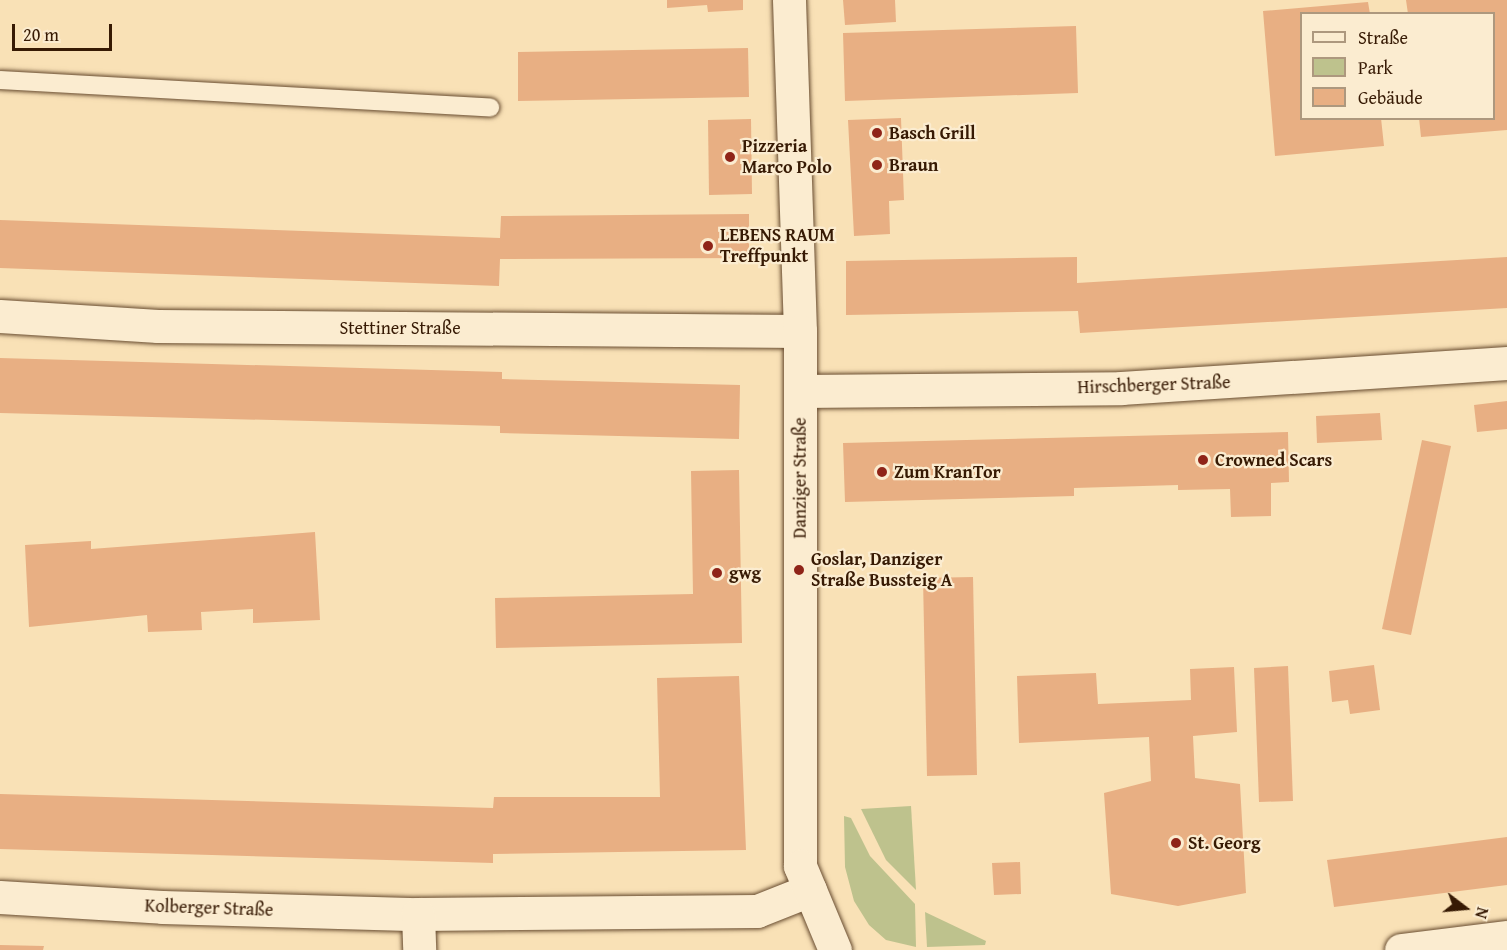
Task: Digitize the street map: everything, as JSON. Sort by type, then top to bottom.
[{"type":"street","name":"Danziger Straße","points":[[789,0],[800,331],[800,866],[835,950]]},
{"type":"street","name":"Stettiner Straße","points":[[0,316],[158,326],[800,331]]},
{"type":"street","name":"Hirschberger Straße","points":[[800,391],[1120,388],[1507,363]]},
{"type":"street","name":"Kolberger Straße","points":[[0,897],[162,907],[418,914],[757,911],[810,890]]},
{"type":"street","points":[[418,914],[419,950]]},
{"type":"street","points":[[1401,950],[1507,937]]},
{"type":"lane","points":[[0,80],[490,106]]},
{"type":"green space","points":[[911,806],[916,890],[886,860],[861,809]]},
{"type":"green space","points":[[844,816],[851,818],[870,856],[915,904],[916,947],[886,940],[869,925],[854,901],[845,867]]},
{"type":"green space","points":[[925,912],[986,941],[985,945],[927,947]]},
{"type":"building","points":[[667,0],[743,0],[743,10],[708,12],[707,5],[667,8]]},
{"type":"building","points":[[843,0],[895,0],[896,22],[845,25]]},
{"type":"building","points":[[1406,0],[1507,0],[1507,130],[1421,137],[1419,120],[1495,120],[1495,12],[1408,12]]},
{"type":"building","points":[[1368,2],[1370,12],[1300,12],[1300,120],[1381,120],[1384,146],[1275,156],[1263,11]]},
{"type":"building","points":[[1076,26],[1078,93],[845,101],[843,33]]},
{"type":"building","points":[[748,48],[749,97],[518,101],[518,52]]},
{"type":"building","points":[[901,118],[904,200],[889,201],[890,234],[854,236],[848,120]]},
{"type":"building","name":"Pizzeria Marco Polo","points":[[751,119],[752,194],[709,195],[708,120]]},
{"type":"building","points":[[749,214],[749,258],[500,259],[499,286],[0,268],[0,220],[500,238],[501,216]]},
{"type":"building","points":[[1077,257],[1077,283],[1507,257],[1507,308],[1080,333],[1078,311],[846,315],[846,261]]},
{"type":"building","points":[[0,358],[502,372],[502,379],[740,385],[739,439],[500,433],[500,426],[0,413]]},
{"type":"building","points":[[1507,401],[1507,429],[1477,432],[1474,405]]},
{"type":"building","points":[[1380,413],[1382,440],[1317,443],[1316,416]]},
{"type":"building","points":[[1288,432],[1289,482],[1271,483],[1271,516],[1231,517],[1230,489],[1178,490],[1178,485],[1074,488],[1074,496],[845,502],[843,443]]},
{"type":"building","points":[[1422,440],[1451,446],[1411,635],[1382,629]]},
{"type":"building","points":[[739,470],[742,643],[496,648],[495,598],[693,594],[691,471]]},
{"type":"building","points":[[315,532],[320,620],[253,623],[253,609],[201,612],[202,630],[148,632],[147,615],[29,627],[25,545],[91,541],[91,549]]},
{"type":"building","points":[[973,577],[977,775],[927,776],[923,578]]},
{"type":"building","points":[[1374,665],[1380,710],[1350,714],[1348,700],[1332,702],[1329,671]]},
{"type":"building","points":[[1288,666],[1293,801],[1259,802],[1254,668]]},
{"type":"building","points":[[1234,667],[1237,732],[1193,736],[1195,778],[1240,784],[1246,893],[1178,906],[1111,894],[1104,793],[1151,781],[1149,737],[1019,743],[1017,676],[1096,673],[1098,704],[1191,700],[1190,669]]},
{"type":"building","points":[[739,676],[746,850],[493,854],[493,863],[0,849],[0,794],[493,808],[494,797],[660,797],[657,678]]},
{"type":"building","points":[[1507,837],[1507,885],[1334,907],[1327,860]]},
{"type":"building","points":[[1020,862],[1021,894],[994,895],[992,863]]},
{"type":"building","points":[[0,945],[44,946],[43,950],[0,950]]},
{"type":"place","name":"Basch Grill","points":[[877,133]]},
{"type":"place","name":"Pizzeria Marco Polo","points":[[730,157]]},
{"type":"place","name":"Braun","points":[[877,165]]},
{"type":"place","name":"LEBENS RAUM Treffpunkt","points":[[708,246]]},
{"type":"place","name":"Crowned Scars","points":[[1203,460]]},
{"type":"place","name":"Zum KranTor","points":[[882,472]]},
{"type":"place","name":"Goslar, Danziger Straße Bussteig A","points":[[799,570]]},
{"type":"place","name":"gwg","points":[[717,573]]},
{"type":"place","name":"St. Georg","points":[[1176,843]]}]
